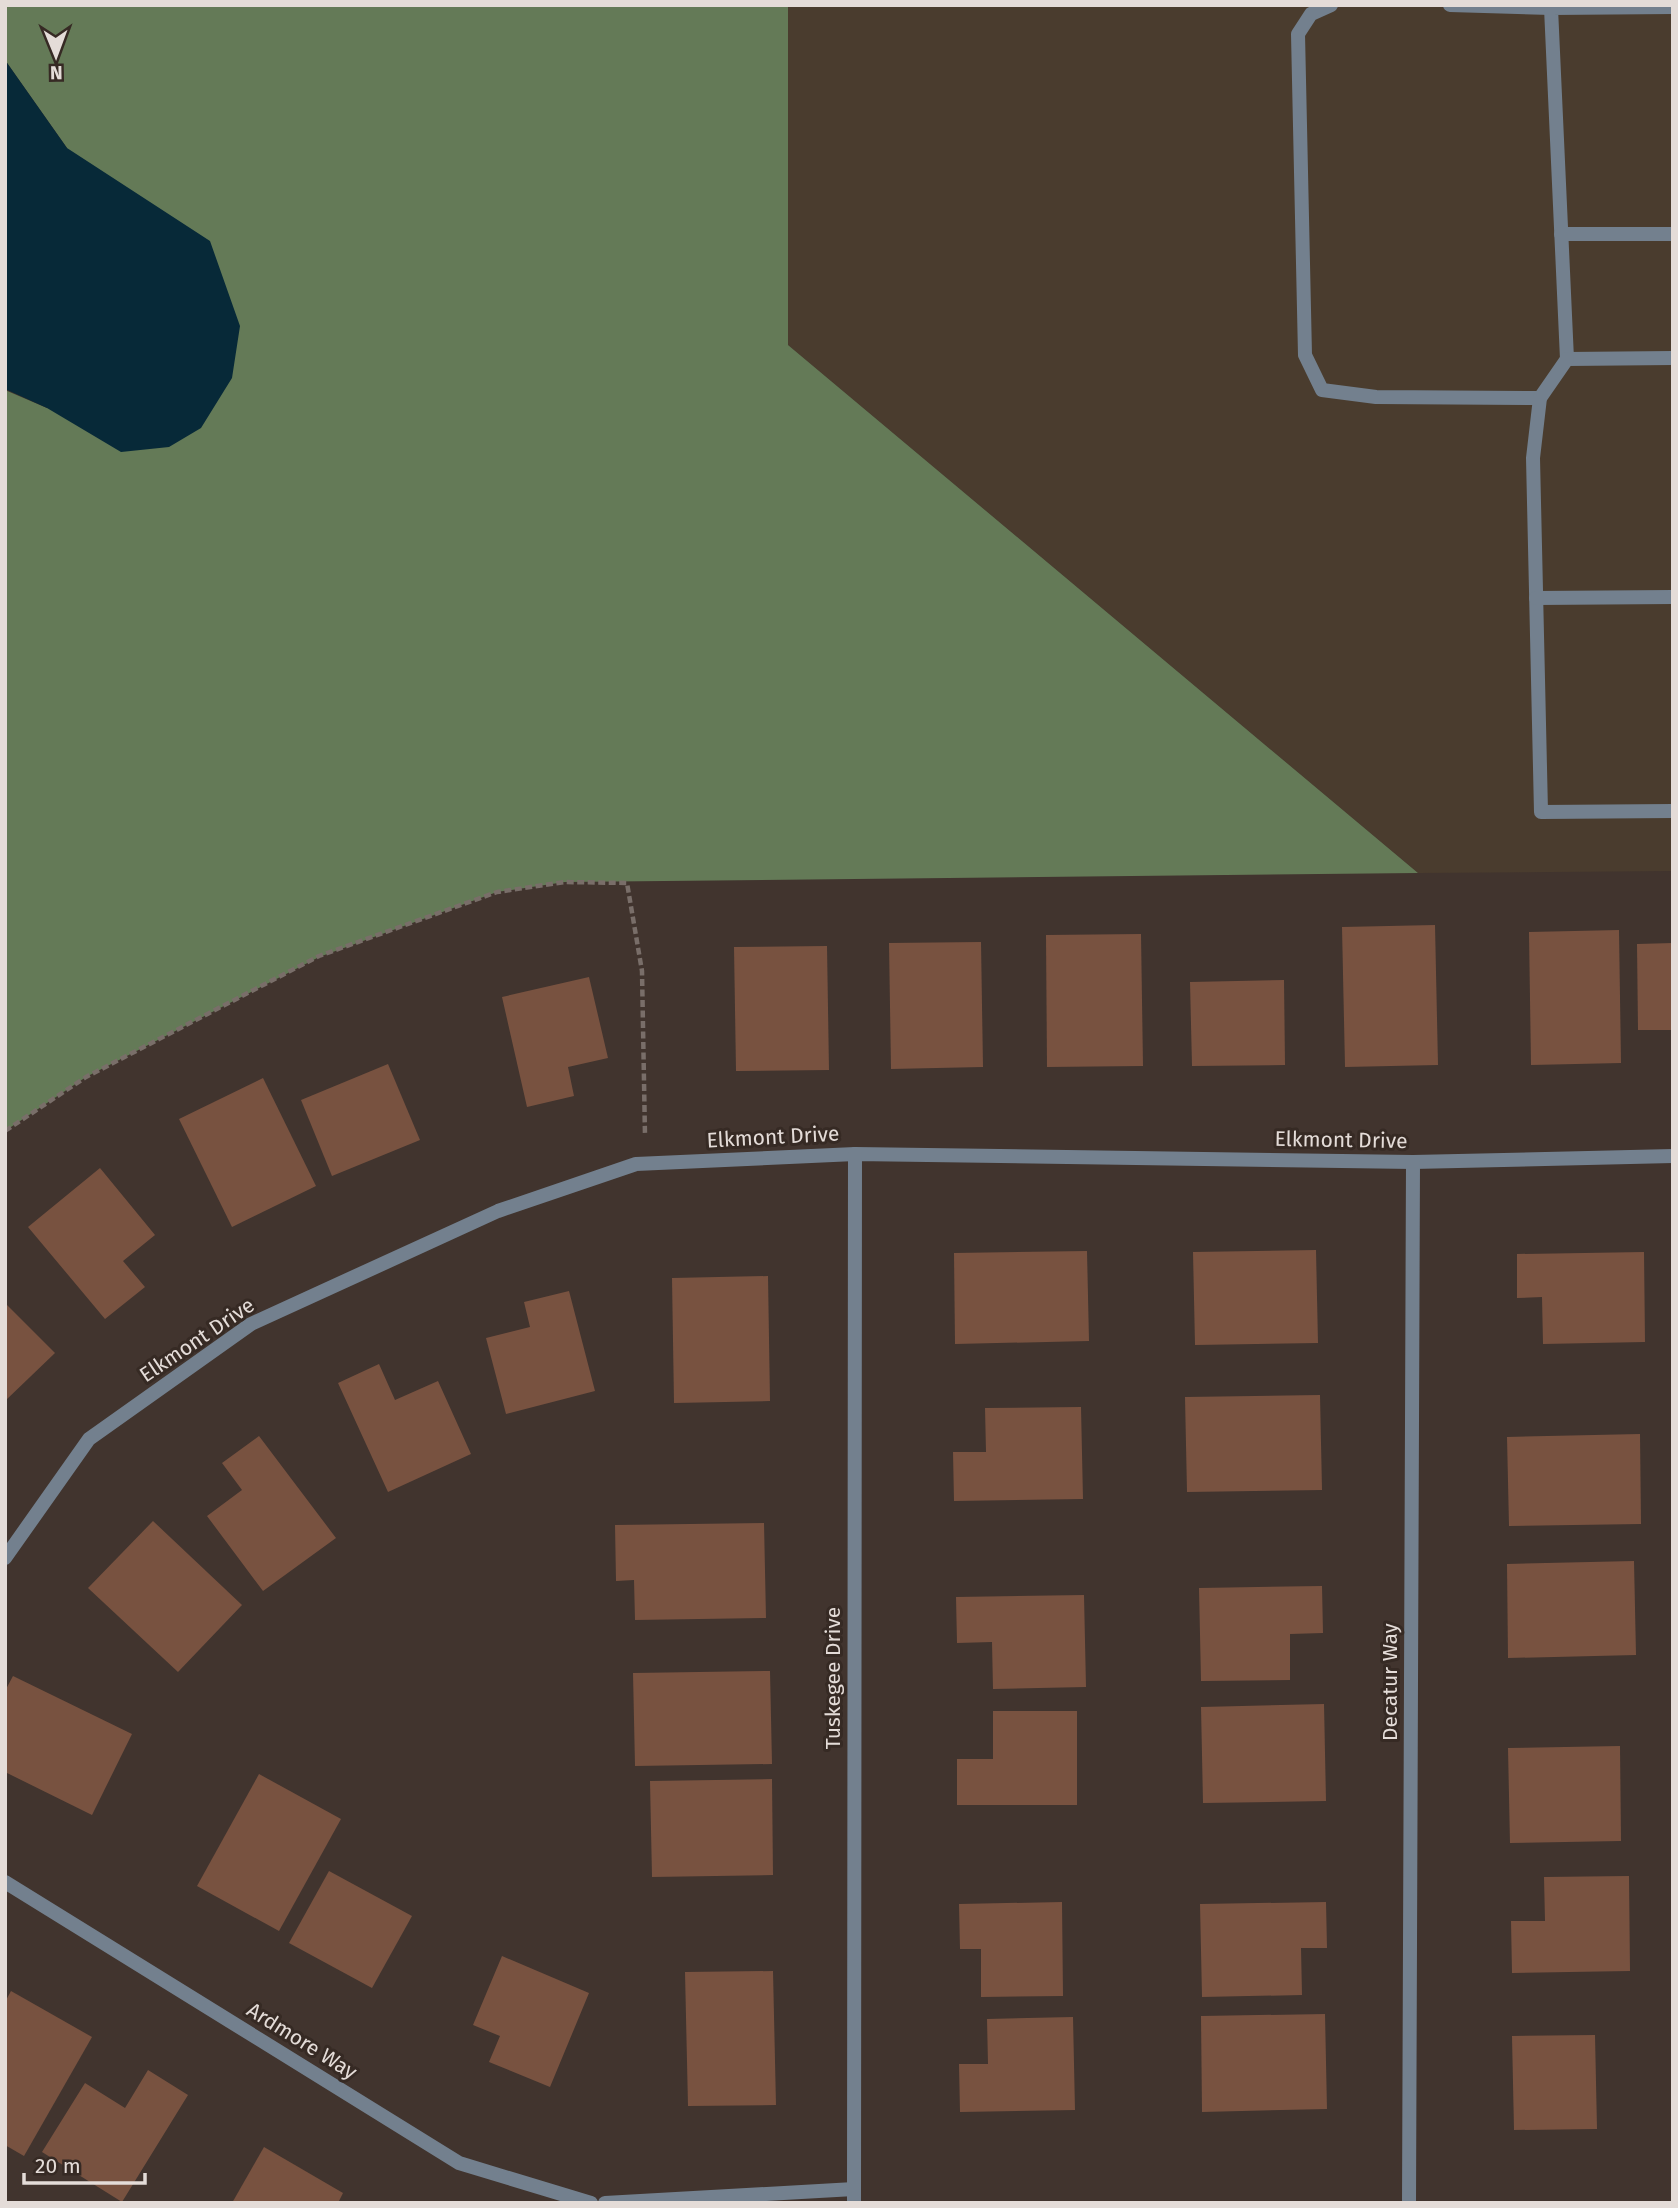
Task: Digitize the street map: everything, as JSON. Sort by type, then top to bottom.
[{"type":"street","points":[[1331,5],[1311,14],[1298,34],[1305,355],[1322,390],[1376,397],[1540,398]]},
{"type":"street","points":[[1450,5],[1673,7]]},
{"type":"street","points":[[1552,8],[1567,359],[1540,398],[1533,458],[1541,812],[1673,811]]},
{"type":"street","points":[[1561,234],[1673,234]]},
{"type":"street","points":[[1567,359],[1673,358]]},
{"type":"street","points":[[1536,598],[1673,597]]},
{"type":"street","name":"Elkmont Drive","points":[[5,1558],[89,1439],[251,1324],[498,1211],[636,1164],[855,1154],[1413,1162],[1673,1156]]},
{"type":"street","name":"Tuskegee Drive","points":[[854,2196],[855,1154]]},
{"type":"street","name":"Decatur Way","points":[[1409,2203],[1413,1162]]},
{"type":"street","name":"Ardmore Way","points":[[5,1882],[459,2164],[592,2203]]},
{"type":"street","points":[[605,2203],[854,2196]]},
{"type":"path","points":[[5,1130],[97,1072],[319,957],[497,892],[565,882],[626,883],[642,971],[645,1164]]},
{"type":"shaded area","points":[[785,5],[1673,5],[1673,871],[1418,873],[788,345]]},
{"type":"green space","points":[[5,5],[788,5],[788,345],[1418,873],[565,882],[497,892],[319,957],[86,1077],[5,1131],[5,390],[47,408],[67,148],[5,60]]},
{"type":"water","points":[[5,60],[67,148],[210,241],[240,326],[232,378],[201,428],[169,447],[121,452],[47,408],[5,389]]},
{"type":"building","points":[[1435,925],[1438,1065],[1345,1067],[1342,927]]},
{"type":"building","points":[[1619,930],[1621,1063],[1531,1065],[1529,932]]},
{"type":"building","points":[[1141,934],[1143,1066],[1047,1067],[1046,935]]},
{"type":"building","points":[[981,942],[983,1067],[891,1069],[889,943]]},
{"type":"building","points":[[1673,943],[1673,1030],[1638,1030],[1637,944]]},
{"type":"building","points":[[827,946],[829,1070],[736,1071],[734,947]]},
{"type":"building","points":[[589,977],[608,1058],[568,1067],[574,1096],[527,1107],[502,997]]},
{"type":"building","points":[[1284,980],[1285,1065],[1192,1066],[1190,982]]},
{"type":"building","points":[[388,1064],[420,1140],[332,1176],[301,1100]]},
{"type":"building","points":[[263,1078],[316,1186],[232,1227],[179,1119]]},
{"type":"building","points":[[100,1168],[155,1235],[123,1261],[145,1287],[105,1319],[28,1227]]},
{"type":"building","points":[[1316,1250],[1318,1343],[1195,1345],[1193,1252]]},
{"type":"building","points":[[1087,1251],[1089,1341],[955,1344],[954,1253]]},
{"type":"building","points":[[1644,1252],[1645,1342],[1543,1344],[1542,1297],[1517,1298],[1517,1254]]},
{"type":"building","points":[[768,1276],[770,1401],[674,1403],[672,1278]]},
{"type":"building","points":[[569,1291],[595,1391],[506,1414],[486,1338],[530,1327],[524,1302]]},
{"type":"building","points":[[5,1303],[55,1353],[5,1401]]},
{"type":"building","points":[[379,1364],[395,1400],[438,1381],[471,1454],[388,1492],[338,1383]]},
{"type":"building","points":[[1320,1395],[1322,1490],[1187,1492],[1185,1397]]},
{"type":"building","points":[[1081,1407],[1083,1499],[954,1501],[953,1452],[986,1452],[985,1408]]},
{"type":"building","points":[[1640,1434],[1641,1524],[1509,1526],[1507,1437]]},
{"type":"building","points":[[259,1436],[336,1538],[263,1591],[207,1516],[242,1490],[222,1463]]},
{"type":"building","points":[[153,1521],[242,1605],[178,1672],[88,1588]]},
{"type":"building","points":[[764,1523],[766,1618],[635,1620],[634,1580],[616,1581],[615,1525]]},
{"type":"building","points":[[1634,1561],[1636,1655],[1508,1658],[1507,1564]]},
{"type":"building","points":[[1322,1586],[1323,1633],[1290,1634],[1290,1680],[1201,1681],[1199,1588]]},
{"type":"building","points":[[1084,1595],[1086,1687],[993,1689],[992,1642],[957,1643],[956,1597]]},
{"type":"building","points":[[770,1671],[772,1764],[635,1766],[633,1673]]},
{"type":"building","points":[[13,1676],[132,1734],[92,1815],[5,1772],[5,1691]]},
{"type":"building","points":[[1324,1704],[1326,1801],[1203,1803],[1201,1707]]},
{"type":"building","points":[[993,1711],[1077,1711],[1077,1805],[957,1805],[957,1759],[993,1759]]},
{"type":"building","points":[[1620,1746],[1621,1841],[1510,1843],[1508,1748]]},
{"type":"building","points":[[259,1774],[341,1819],[279,1931],[197,1886]]},
{"type":"building","points":[[772,1779],[773,1875],[652,1877],[650,1781]]},
{"type":"building","points":[[329,1871],[412,1916],[372,1988],[289,1943]]},
{"type":"building","points":[[1629,1876],[1630,1971],[1512,1973],[1511,1921],[1545,1921],[1544,1877]]},
{"type":"building","points":[[1062,1902],[1063,1996],[981,1997],[981,1949],[960,1949],[959,1904]]},
{"type":"building","points":[[1326,1902],[1327,1948],[1301,1948],[1302,1995],[1202,1997],[1200,1904]]},
{"type":"building","points":[[502,1956],[589,1993],[550,2087],[489,2062],[500,2036],[473,2025]]},
{"type":"building","points":[[773,1971],[776,2105],[688,2106],[685,1972]]},
{"type":"building","points":[[11,1991],[92,2037],[24,2156],[5,2145],[5,2002]]},
{"type":"building","points":[[1325,2014],[1327,2109],[1202,2112],[1201,2016]]},
{"type":"building","points":[[1073,2017],[1075,2110],[960,2112],[959,2064],[988,2064],[987,2019]]},
{"type":"building","points":[[1595,2035],[1597,2129],[1514,2130],[1512,2036]]},
{"type":"building","points":[[148,2070],[188,2095],[122,2202],[42,2152],[85,2083],[125,2108]]},
{"type":"building","points":[[264,2147],[343,2193],[338,2203],[232,2203]]}]
